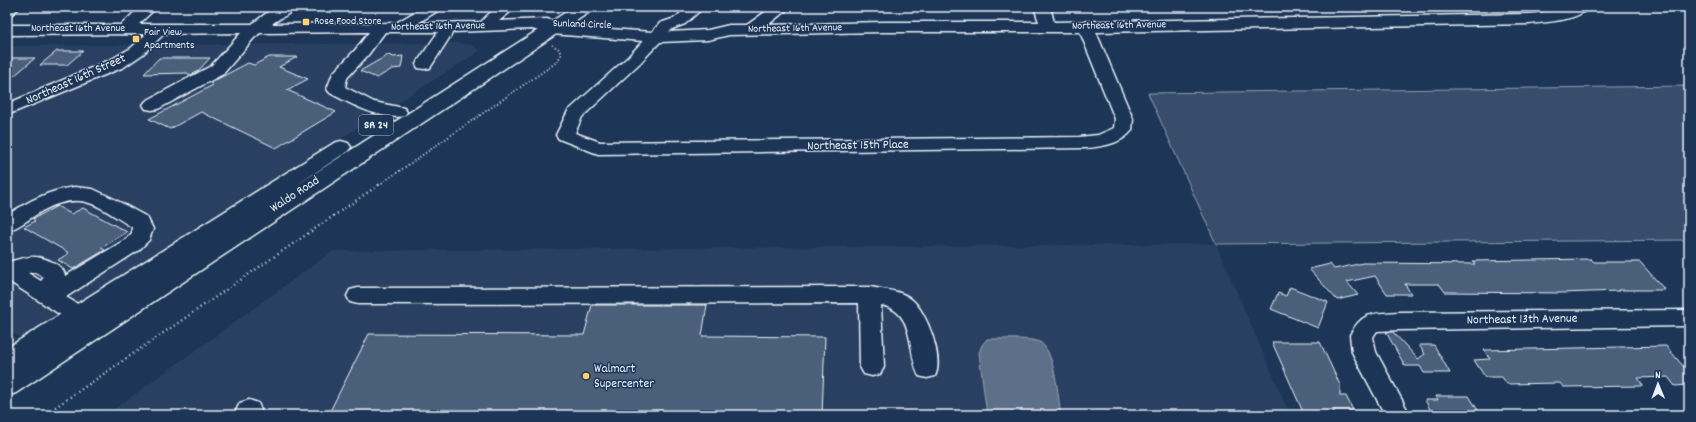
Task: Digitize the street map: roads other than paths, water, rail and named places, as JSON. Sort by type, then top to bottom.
[{"type":"highway","name":"Waldo Road","points":[[7,361],[398,112],[585,7]]},
{"type":"highway","name":"Waldo Road","points":[[7,385],[551,25]]},
{"type":"street","points":[[7,11],[12,7]]},
{"type":"street","points":[[125,29],[149,7]]},
{"type":"street","points":[[152,105],[217,70],[255,28],[273,15],[289,7]]},
{"type":"street","points":[[398,28],[434,7]]},
{"type":"street","points":[[485,27],[496,15],[508,7]]},
{"type":"street","points":[[661,32],[680,21],[696,7]]},
{"type":"street","points":[[752,29],[782,7]]},
{"type":"street","points":[[1042,7],[1048,27]]},
{"type":"street","name":"Northeast 16th Avenue","points":[[661,32],[708,36],[729,30],[752,29],[1086,27],[1237,18],[1529,19],[1566,14],[1581,7]]},
{"type":"street","name":"Northeast 16th Avenue","points":[[7,30],[448,28],[551,25]]},
{"type":"street","name":"Sunland Circle","points":[[551,25],[661,32]]},
{"type":"street","name":"Northeast 15th Place","points":[[661,32],[574,114],[565,135],[598,148],[1091,143],[1112,138],[1123,130],[1124,118],[1086,27]]},
{"type":"street","points":[[380,28],[362,52],[339,77],[336,90],[369,106],[398,112]]},
{"type":"street","points":[[424,64],[448,28]]},
{"type":"street","name":"Northeast 16th Street","points":[[7,110],[118,63],[137,51],[160,29]]},
{"type":"street","points":[[7,224],[48,200],[77,194],[92,197],[140,222],[143,226],[144,230],[132,245],[46,295]]},
{"type":"street","points":[[7,270],[78,315]]},
{"type":"street","points":[[358,296],[870,295],[895,300],[910,310],[918,327],[927,369]]},
{"type":"street","points":[[870,295],[872,367]]},
{"type":"street","name":"Northeast 13th Avenue","points":[[1398,415],[1364,352],[1361,335],[1371,323],[1400,321],[1689,318]]},
{"type":"place","name":"Rose Food Store","points":[[306,22]]},
{"type":"place","name":"Fair View Apartments","points":[[136,39]]},
{"type":"place","name":"Walmart Supercenter","points":[[586,376]]}]
